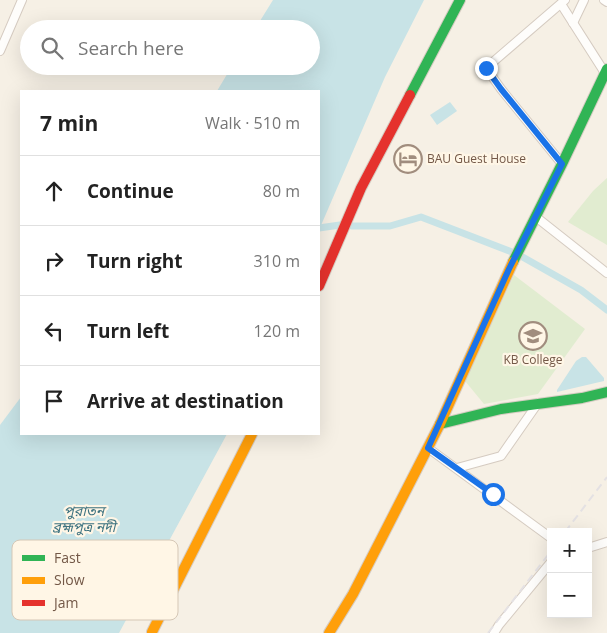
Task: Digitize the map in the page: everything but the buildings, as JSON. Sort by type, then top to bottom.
[{"type":"street","points":[[0,51],[22,0]]},
{"type":"street","points":[[320,284],[362,188],[460,0]]},
{"type":"street","points":[[573,22],[584,0]]},
{"type":"street","points":[[329,633],[353,594],[440,424],[509,269],[562,164],[606,71],[573,22],[563,2],[486,68],[562,164]]},
{"type":"street","points":[[536,217],[607,273]]},
{"type":"street","points":[[440,424],[498,409],[584,398],[607,392]]},
{"type":"street","points":[[457,468],[501,456],[538,403]]},
{"type":"street","points":[[178,581],[251,435]]},
{"type":"street","points":[[428,448],[547,535]]},
{"type":"street","points":[[592,547],[607,542]]},
{"type":"street","points":[[494,633],[547,567]]},
{"type":"street","points":[[152,632],[158,620]]},
{"type":"green space","points":[[607,178],[607,245],[568,222],[593,191]]},
{"type":"green space","points":[[514,275],[585,329],[538,394],[484,404],[465,381]]},
{"type":"water","points":[[273,0],[424,0],[385,77],[320,228],[320,90],[218,90],[227,75],[320,75],[320,20],[261,20]]},
{"type":"water","points":[[450,102],[457,111],[437,125],[430,115]]},
{"type":"water","points":[[586,357],[604,378],[604,381],[557,392],[576,361]]},
{"type":"water","name":"পুরাতন ব্রহ্মপুত্র নদী","points":[[20,398],[20,435],[226,435],[169,540],[12,540],[12,620],[126,620],[119,633],[0,633],[0,425]]},
{"type":"waterway","points":[[352,226],[390,226],[421,217],[512,252]]},
{"type":"waterway","points":[[320,228],[340,225]]},
{"type":"waterway","points":[[519,255],[581,290],[607,310]]},
{"type":"railway","points":[[568,528],[607,477]]},
{"type":"railway","points":[[488,633],[547,556]]},
{"type":"traffic: fast","points":[[410,95],[460,0]]},
{"type":"traffic: fast","points":[[513,262],[607,69]]},
{"type":"traffic: fast","points":[[440,424],[501,409],[582,398],[607,392]]},
{"type":"traffic: slow","points":[[329,633],[353,594],[440,424],[513,262]]},
{"type":"traffic: slow","points":[[178,581],[251,435]]},
{"type":"traffic: slow","points":[[152,632],[158,620]]},
{"type":"traffic: jam","points":[[320,284],[361,188],[410,95]]},
{"type":"place","name":"BAU Guest House","points":[[408,159]]},
{"type":"place","name":"KB College","points":[[533,336]]},
{"type":"route","points":[[486,68],[562,164],[509,269],[428,448],[493,494]]}]
